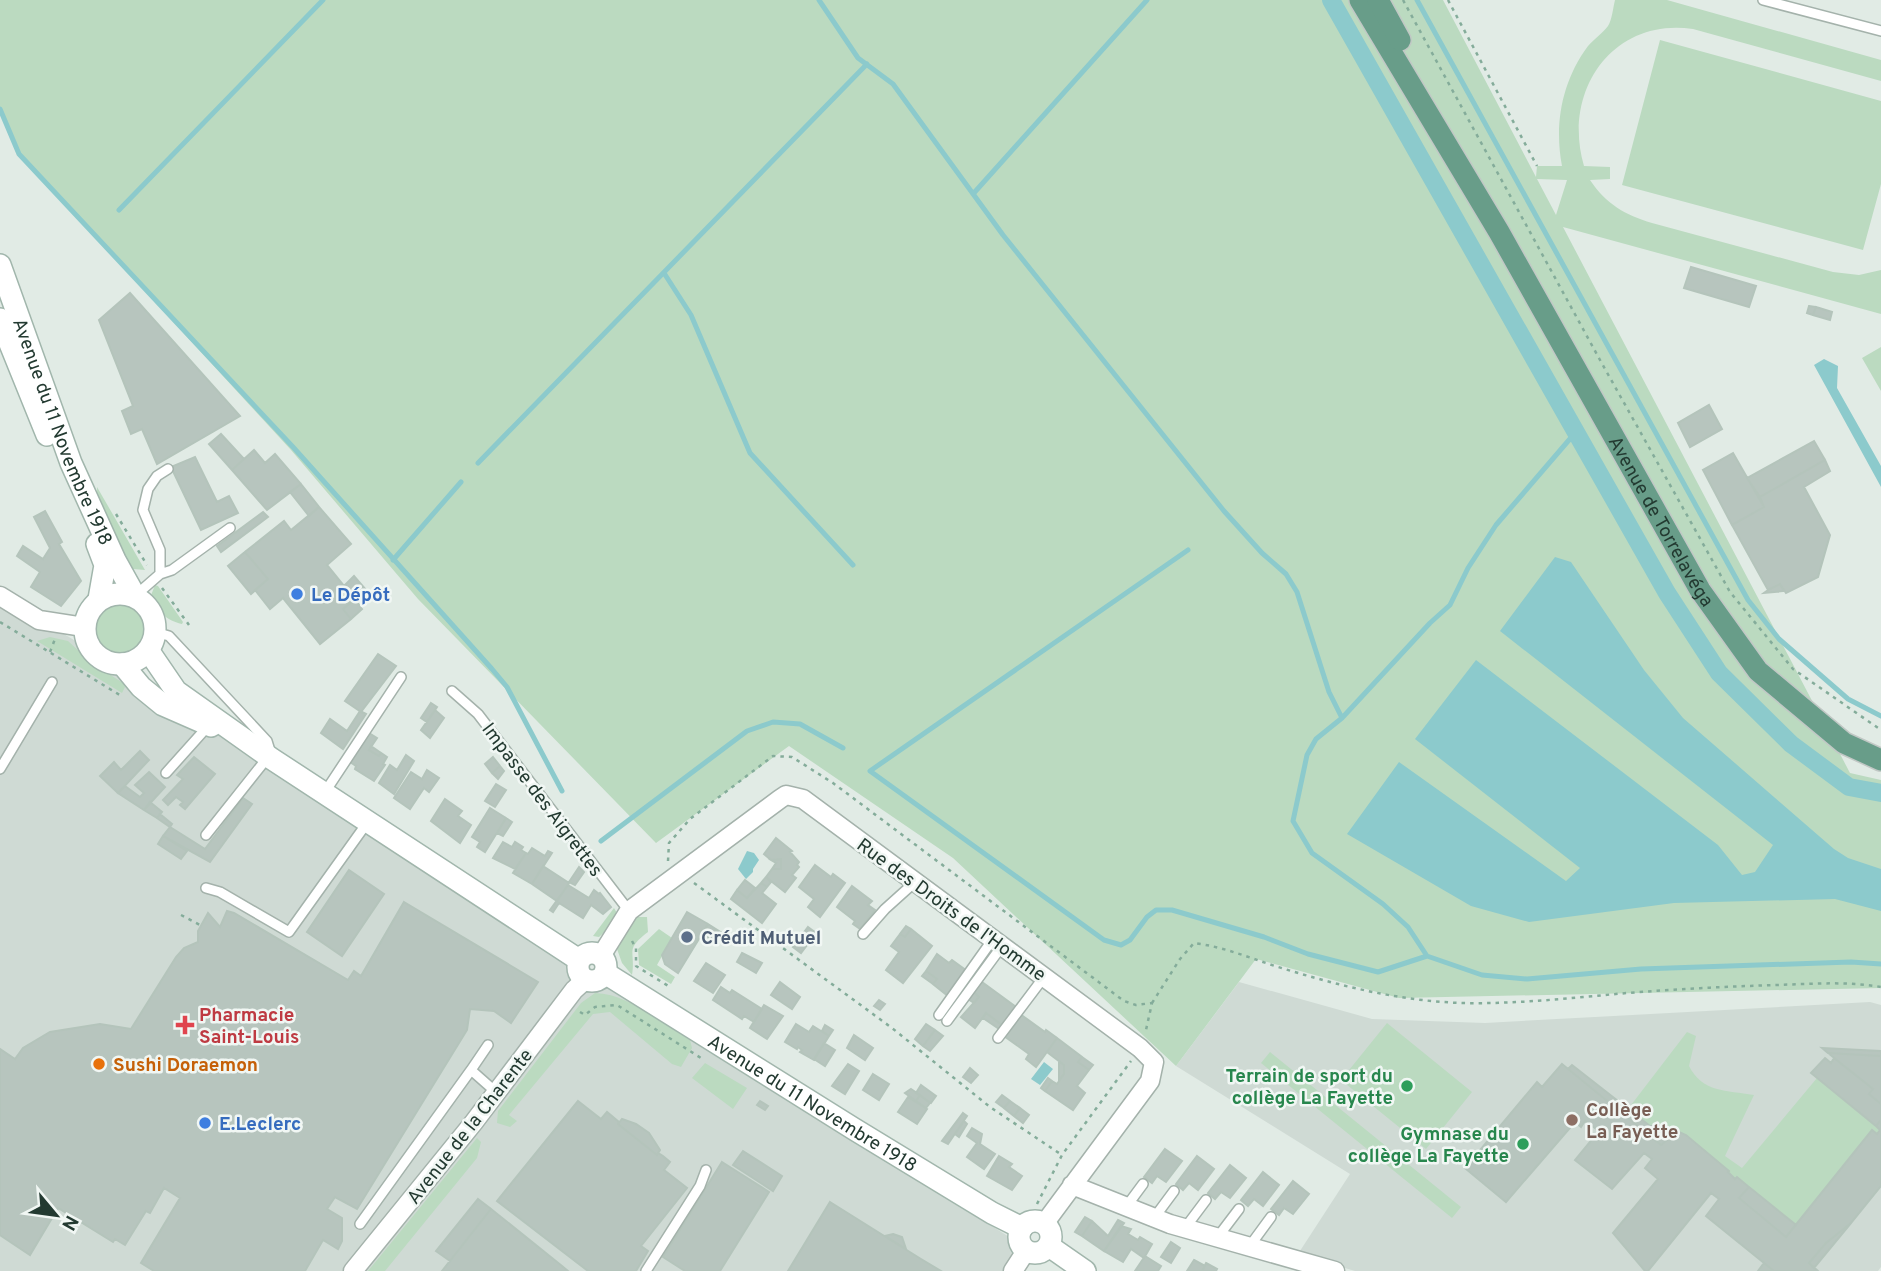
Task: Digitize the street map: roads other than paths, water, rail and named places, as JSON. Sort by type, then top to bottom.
[{"type":"main road","name":"Avenue de Torrelavéga","points":[[1360,0],[1499,232],[1700,590],[1758,671],[1844,743],[1881,760]]},
{"type":"main road","name":"Avenue de Torrelavéga","points":[[1378,0],[1424,82],[1499,232]]},
{"type":"main road","name":"Avenue du 11 Novembre 1918","points":[[0,265],[71,463],[115,560],[135,596]]},
{"type":"main road","name":"Avenue du 11 Novembre 1918","points":[[0,319],[59,467],[96,540],[105,565],[99,600]]},
{"type":"main road","points":[[152,641],[141,657],[122,664],[110,663],[99,658],[91,649],[84,627],[86,617],[99,600],[111,594],[135,596],[151,611],[152,641],[176,691],[270,758],[368,821],[599,980],[603,964]]},
{"type":"main road","points":[[122,664],[141,687],[163,705],[209,725],[235,732]]},
{"type":"main road","name":"Avenue du 11 Novembre 1918","points":[[603,964],[854,1129],[992,1213],[1033,1225]]},
{"type":"main road","points":[[1033,1225],[1051,1237],[1049,1246],[1041,1253],[1031,1253],[1020,1243],[1033,1225]]},
{"type":"main road","points":[[1049,1246],[1085,1271]]},
{"type":"street","points":[[0,596],[39,620],[84,627]]},
{"type":"street","name":"Rue des Droits de l'Homme","points":[[603,964],[616,930],[629,911],[786,795],[803,799],[1140,1048],[1154,1062],[1150,1082],[1072,1185]]},
{"type":"street","name":"Avenue de la Charente","points":[[353,1271],[497,1093],[565,1002],[582,970]]},
{"type":"street","points":[[1033,1225],[1072,1185],[1154,1218],[1335,1271]]},
{"type":"street","points":[[1013,1271],[1026,1251]]},
{"type":"lane","points":[[1763,0],[1881,31]]},
{"type":"lane","points":[[157,576],[160,550],[143,510],[148,489],[157,476],[168,469]]},
{"type":"lane","points":[[135,596],[157,576],[172,570],[230,528]]},
{"type":"lane","points":[[152,641],[169,636],[267,741],[270,758],[206,835]]},
{"type":"lane","points":[[324,794],[401,677]]},
{"type":"lane","points":[[0,769],[52,682]]},
{"type":"lane","name":"Impasse des Aigrettes","points":[[452,691],[478,714],[629,911]]},
{"type":"lane","points":[[166,774],[209,725]]},
{"type":"lane","points":[[206,888],[220,892],[289,932],[368,821]]},
{"type":"lane","points":[[863,934],[885,909],[915,882]]},
{"type":"lane","points":[[943,1018],[997,943]]},
{"type":"lane","points":[[998,1038],[1044,977]]},
{"type":"lane","points":[[360,1224],[488,1045]]},
{"type":"lane","points":[[471,1070],[497,1093]]},
{"type":"lane","points":[[646,1271],[700,1186],[706,1170]]},
{"type":"lane","points":[[1126,1207],[1143,1184]]},
{"type":"lane","points":[[1154,1218],[1174,1191]]},
{"type":"lane","points":[[1185,1228],[1206,1200]]},
{"type":"lane","points":[[1217,1238],[1239,1209]]},
{"type":"lane","points":[[1249,1247],[1271,1217]]},
{"type":"water","points":[[1824,359],[1838,366],[1837,388],[1881,466],[1881,487],[1814,365]]},
{"type":"water","points":[[1555,557],[1571,562],[1644,670],[1683,718],[1834,849],[1848,858],[1881,869],[1881,911],[1835,899],[1674,903],[1529,922],[1471,906],[1347,834],[1399,762],[1566,881],[1580,868],[1415,739],[1476,660],[1718,845],[1742,875],[1755,872],[1773,845],[1500,631]]},
{"type":"water","points":[[747,851],[754,853],[759,860],[746,879],[738,869]]},
{"type":"water","points":[[1044,1062],[1053,1069],[1040,1085],[1031,1079]]},
{"type":"waterway","points":[[119,210],[323,0]]},
{"type":"waterway","points":[[819,0],[858,58],[893,84],[1003,235],[1224,511],[1262,553],[1286,574],[1297,592],[1329,692],[1342,718]]},
{"type":"waterway","points":[[973,194],[1147,0]]},
{"type":"waterway","points":[[1331,0],[1667,593],[1719,673],[1791,744],[1849,787],[1881,793]]},
{"type":"waterway","points":[[1417,0],[1748,600],[1779,639],[1848,699],[1881,716]]},
{"type":"waterway","points":[[478,463],[867,64]]},
{"type":"waterway","points":[[0,109],[19,154],[293,447],[507,687],[562,791]]},
{"type":"waterway","points":[[664,273],[691,315],[750,453],[853,565]]},
{"type":"waterway","points":[[1427,956],[1408,927],[1383,904],[1312,853],[1293,821],[1307,755],[1316,739],[1342,718],[1450,605],[1468,568],[1496,525],[1575,433]]},
{"type":"waterway","points":[[393,560],[461,482]]},
{"type":"waterway","points":[[1188,550],[870,771],[1104,940],[1121,945],[1130,940],[1147,917],[1156,910],[1172,910],[1264,937],[1308,954],[1378,972],[1427,956],[1482,975],[1527,979],[1641,969],[1851,962],[1881,964]]},
{"type":"waterway","points":[[601,841],[747,731],[773,722],[800,724],[843,748]]},
{"type":"place","name":"Le Dépôt","points":[[297,594]]},
{"type":"place","name":"Crédit Mutuel","points":[[687,937]]},
{"type":"place","name":"Pharmacie Saint-Louis","points":[[185,1025]]},
{"type":"place","name":"Sushi Doraemon","points":[[99,1064]]},
{"type":"place","name":"Terrain de sport du collège La Fayette","points":[[1407,1086]]},
{"type":"place","name":"Collège La Fayette","points":[[1572,1120]]},
{"type":"place","name":"E.Leclerc","points":[[205,1123]]},
{"type":"place","name":"Gymnase du collège La Fayette","points":[[1523,1144]]}]
